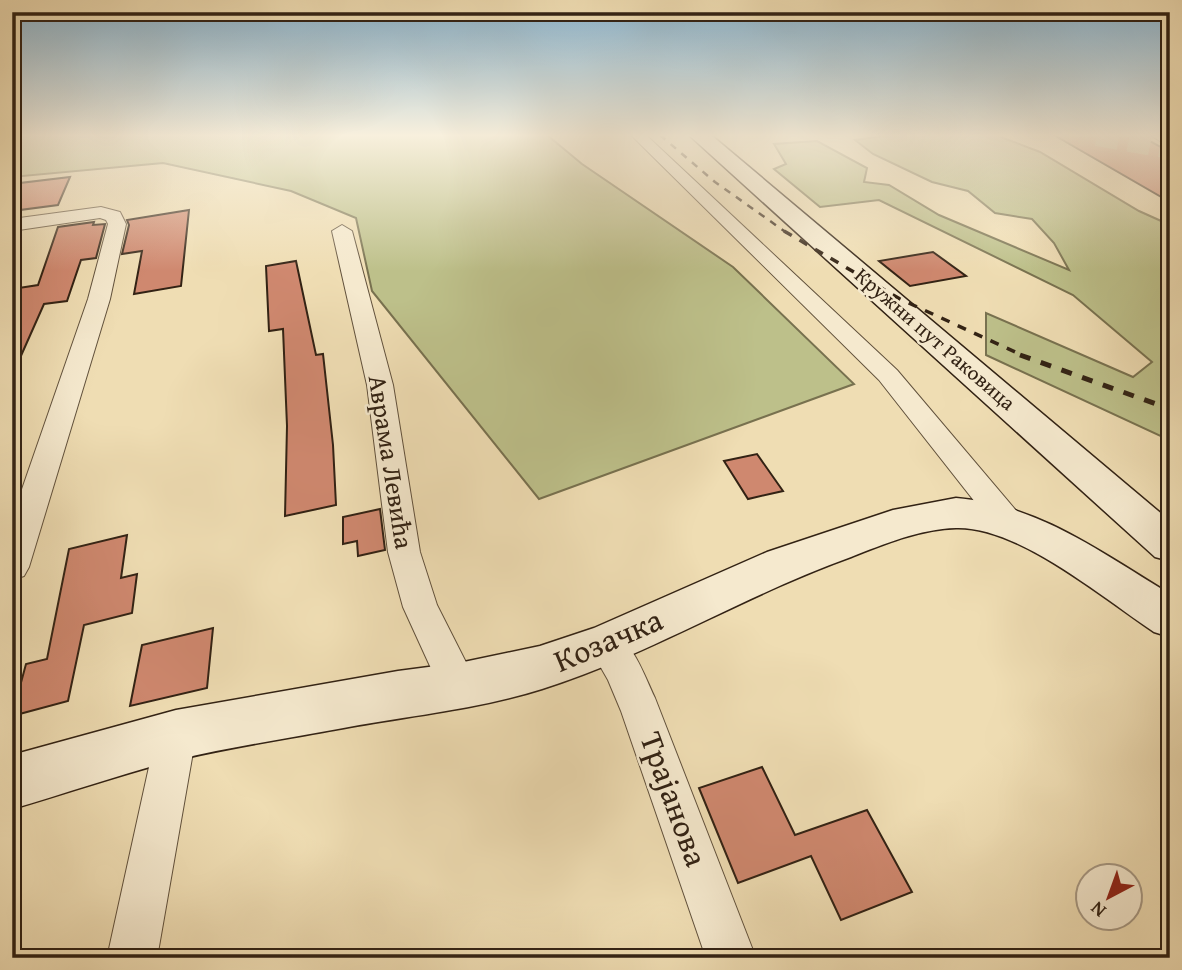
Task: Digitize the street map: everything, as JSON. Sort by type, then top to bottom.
[{"type":"main road","name":"Кружни пут Раковица","points":[[751,180],[1170,545]]},
{"type":"main road","name":"Козачка","points":[[12,782],[176,735],[398,694],[459,686],[540,668],[606,645],[750,577],[892,525],[956,513],[982,515],[1008,522],[1059,547],[1170,618]]},
{"type":"street","points":[[685,180],[888,375],[1008,522]]},
{"type":"street","points":[[12,225],[100,212],[110,214],[117,224],[99,299],[12,567]]},
{"type":"street","name":"Аврама Левића","points":[[342,231],[380,384],[404,552],[420,607],[459,686]]},
{"type":"street","name":"Трајанова","points":[[606,645],[622,669],[641,711],[731,958]]},
{"type":"street","points":[[132,958],[176,735]]},
{"type":"green space","points":[[242,180],[606,180],[733,267],[854,384],[539,499],[372,291],[356,218],[291,191]]},
{"type":"green space","points":[[788,180],[864,180],[889,185],[939,215],[1069,270],[1054,243],[1032,219],[995,213],[968,191],[928,180],[1087,180],[1139,211],[1170,225],[1170,445],[1163,437],[986,355],[986,313],[1133,377],[1152,362],[1073,295],[879,200],[820,207]]},
{"type":"building","points":[[69,180],[58,205],[12,211],[12,184]]},
{"type":"building","points":[[1132,180],[1170,180],[1170,202]]},
{"type":"building","points":[[189,210],[181,286],[134,294],[142,251],[122,254],[129,225],[127,220]]},
{"type":"building","points":[[94,222],[93,225],[105,224],[96,258],[81,260],[67,301],[44,304],[12,376],[12,289],[38,285],[58,227]]},
{"type":"building","points":[[933,252],[966,276],[910,286],[879,261]]},
{"type":"building","points":[[296,261],[316,355],[323,354],[333,445],[336,505],[285,516],[287,426],[283,329],[269,331],[266,266]]},
{"type":"building","points":[[757,454],[783,491],[748,499],[724,461]]},
{"type":"building","points":[[380,509],[385,550],[358,556],[357,541],[343,544],[343,517]]},
{"type":"building","points":[[127,535],[121,578],[137,574],[132,613],[84,625],[68,701],[12,716],[26,664],[47,659],[69,549]]},
{"type":"building","points":[[213,628],[207,688],[130,706],[142,645]]},
{"type":"building","points":[[762,767],[795,835],[867,810],[912,892],[841,920],[811,856],[738,883],[699,788]]},
{"type":"railway","points":[[713,180],[785,232]]},
{"type":"railway","points":[[785,232],[900,299],[1024,356]]},
{"type":"railway","points":[[1020,355],[1170,409]]}]
